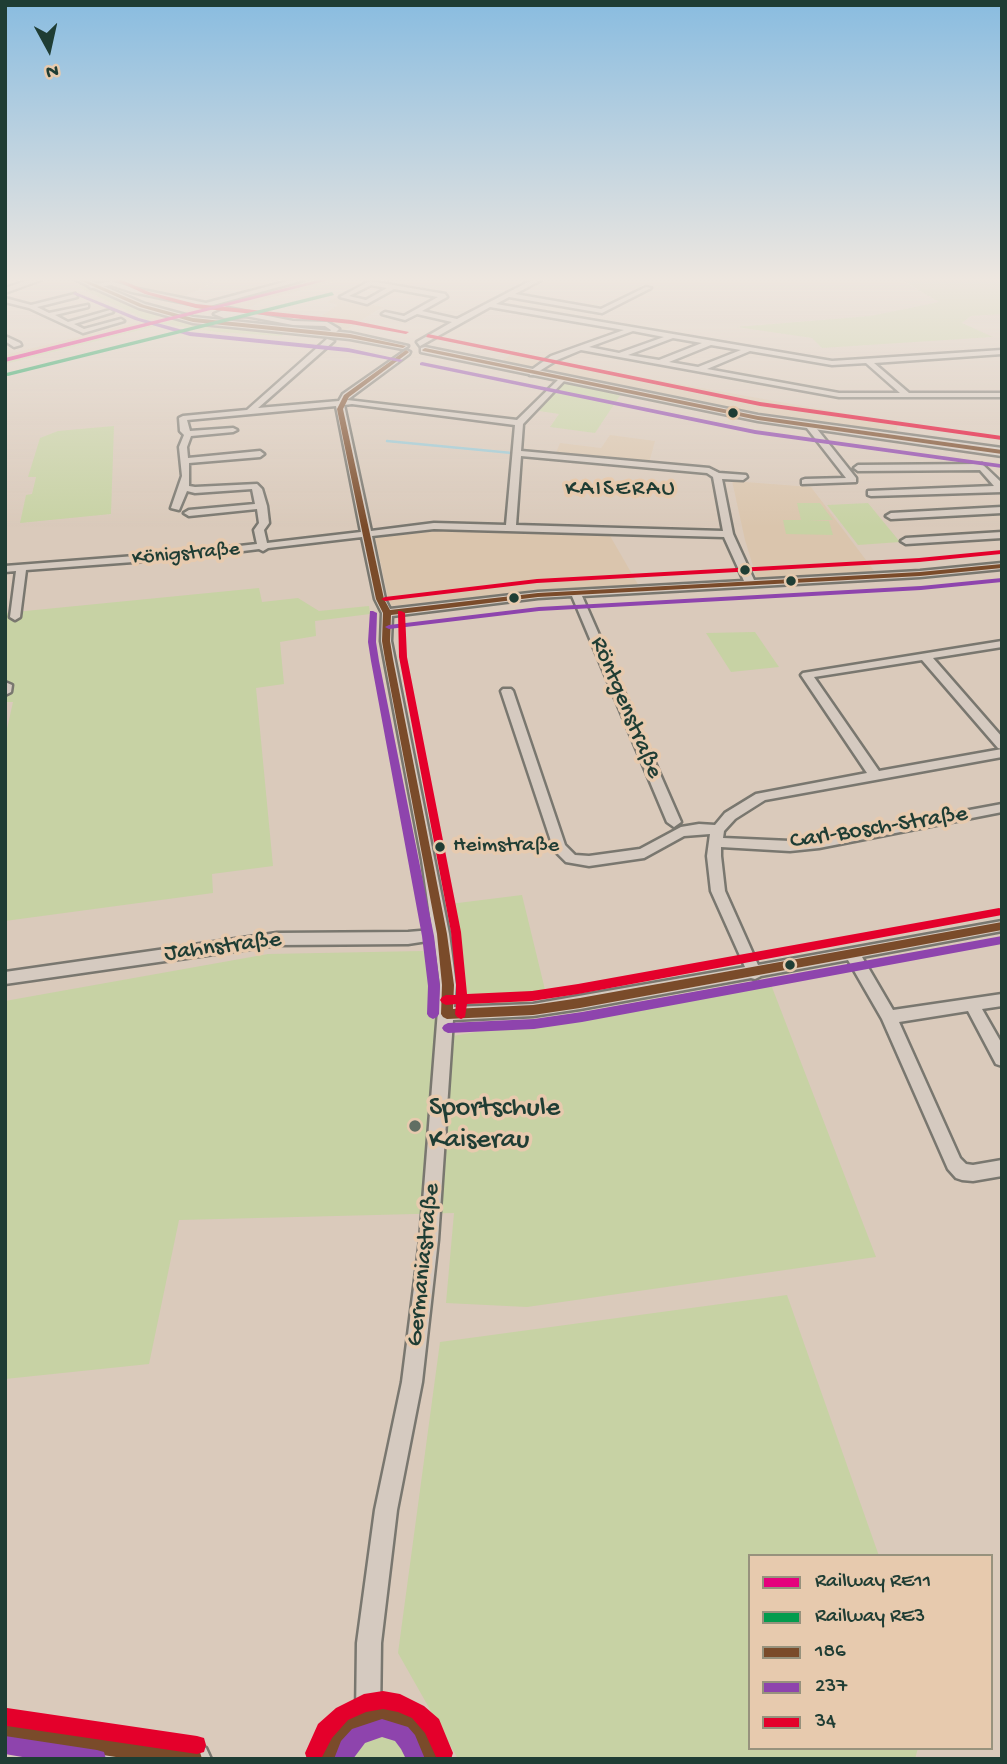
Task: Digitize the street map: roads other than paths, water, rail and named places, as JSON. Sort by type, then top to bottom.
[{"type":"main road","points":[[487,362],[738,415],[1002,453]]},
{"type":"street","points":[[248,412],[303,362]]},
{"type":"street","points":[[341,402],[389,362]]},
{"type":"street","points":[[533,373],[548,362]]},
{"type":"street","points":[[654,362],[857,397],[1002,396]]},
{"type":"street","points":[[697,370],[716,362]]},
{"type":"street","points":[[823,362],[841,362]]},
{"type":"street","points":[[870,362],[909,396]]},
{"type":"street","points":[[511,527],[519,423],[561,379]]},
{"type":"street","name":"Germaniastraße","points":[[341,402],[380,599],[387,613],[385,625],[389,659],[442,934],[448,985],[429,1240],[412,1382],[386,1510],[369,1643],[368,1716]]},
{"type":"street","points":[[233,430],[188,434],[184,431],[183,418],[361,402],[519,423]]},
{"type":"street","points":[[805,482],[853,480],[810,426]]},
{"type":"street","points":[[176,508],[184,487],[183,447],[188,434]]},
{"type":"street","points":[[517,453],[709,471],[717,476],[743,477]]},
{"type":"street","points":[[184,461],[260,454]]},
{"type":"street","points":[[858,468],[982,467],[1001,488]]},
{"type":"street","points":[[717,476],[728,534],[750,583]]},
{"type":"street","points":[[184,487],[195,489],[254,486],[257,489],[264,523],[259,530],[263,548]]},
{"type":"street","points":[[871,493],[1001,488]]},
{"type":"street","points":[[189,513],[261,506]]},
{"type":"street","points":[[891,516],[1002,510]]},
{"type":"street","name":"Königstraße","points":[[5,569],[263,548],[434,526],[728,534]]},
{"type":"street","points":[[906,541],[1002,535]]},
{"type":"street","points":[[387,613],[576,593],[920,574],[1002,566]]},
{"type":"street","points":[[15,617],[21,569]]},
{"type":"street","name":"Röntgenstraße","points":[[576,593],[674,822]]},
{"type":"street","points":[[875,775],[807,675],[1002,644]]},
{"type":"street","points":[[923,655],[1002,745]]},
{"type":"street","points":[[5,692],[6,685]]},
{"type":"street","name":"Carl-Bosch-Straße","points":[[507,691],[559,847],[570,859],[589,862],[645,853],[681,832],[766,845],[819,843],[1002,808]]},
{"type":"street","points":[[755,973],[727,915],[719,891],[713,856],[716,836],[744,805],[761,797],[1002,753]]},
{"type":"street","points":[[447,1014],[533,1010],[755,973],[1002,926]]},
{"type":"street","name":"Jahnstraße","points":[[5,978],[277,939],[408,938],[442,934]]},
{"type":"street","points":[[853,955],[889,1017],[954,1163],[962,1172],[1002,1168]]},
{"type":"street","points":[[889,1017],[1002,1000]]},
{"type":"street","points":[[972,1005],[1002,1059]]},
{"type":"street","points":[[327,1759],[336,1740],[351,1725],[368,1716],[382,1714],[396,1716],[409,1723],[420,1734],[431,1759]]},
{"type":"street","points":[[5,1731],[195,1759]]},
{"type":"waterway","points":[[387,441],[512,453]]},
{"type":"rail line","name":"RE3","points":[[8,374],[55,362]]},
{"type":"place","name":"Heimstraße","points":[[440,847]]},
{"type":"place","name":"Sportschule Kaiserau","points":[[415,1126]]},
{"type":"district","name":"KAISERAU","points":[[621,490]]}]
